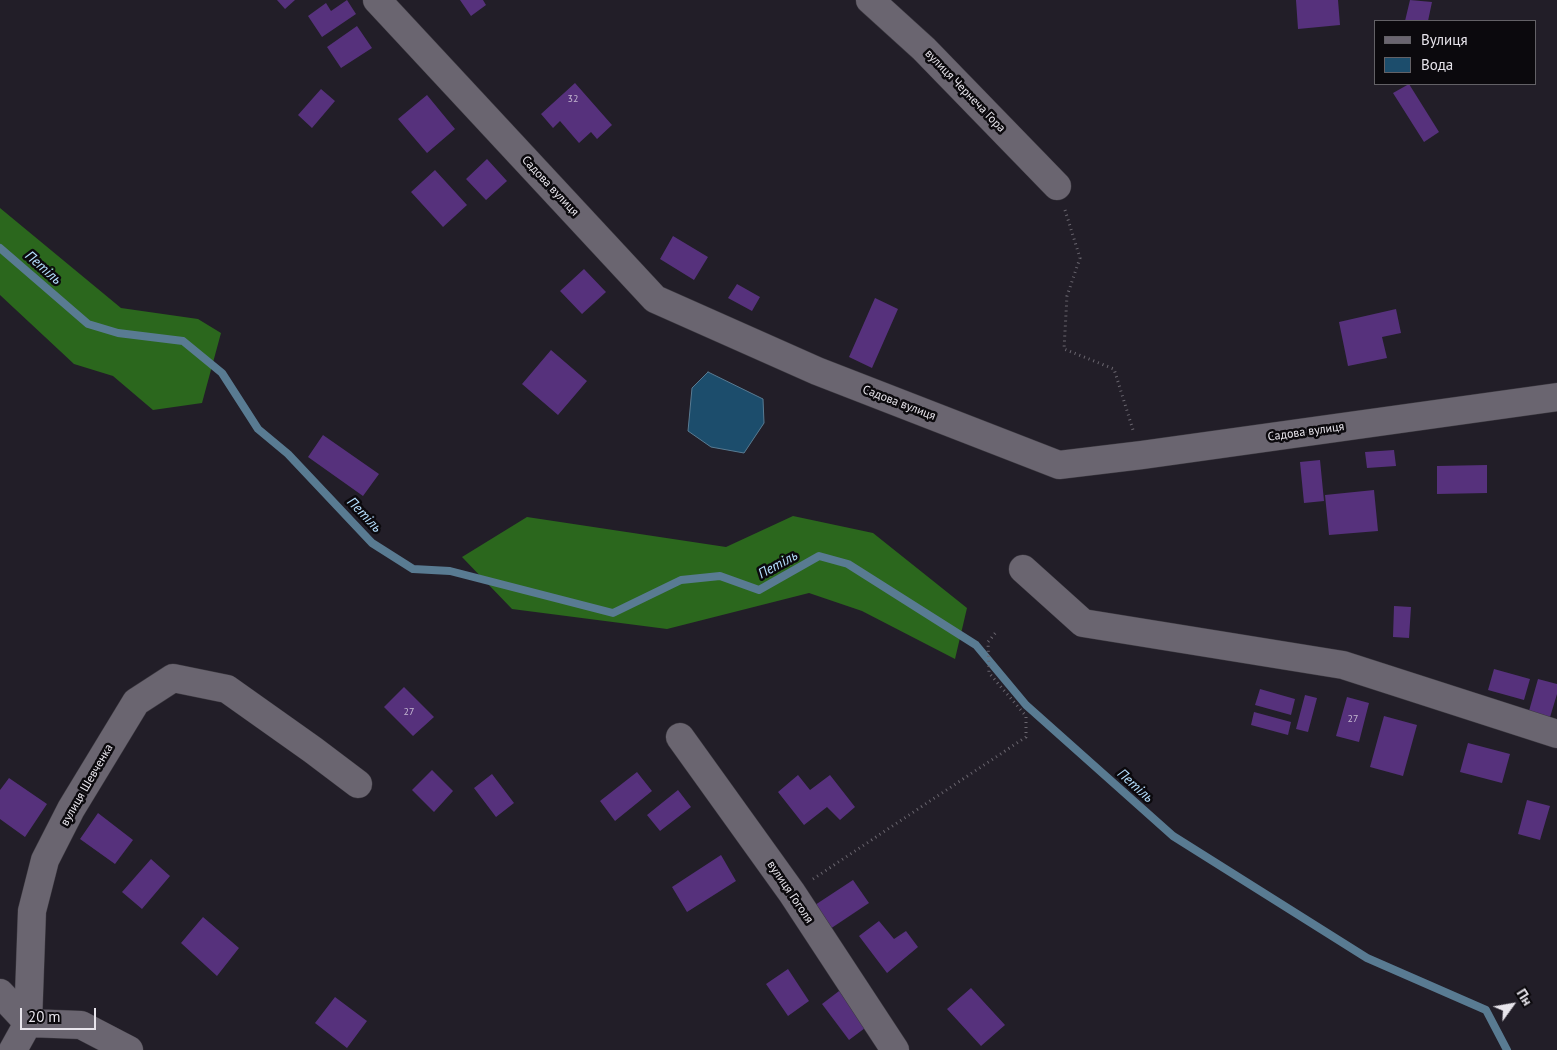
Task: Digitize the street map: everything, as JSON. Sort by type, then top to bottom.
[{"type":"street","name":"Садова вулиця","points":[[377,0],[655,299],[817,371],[1059,465],[1557,397]]},
{"type":"street","name":"вулиця Чернеча Гора","points":[[870,0],[924,49],[1057,186]]},
{"type":"street","points":[[1023,569],[1083,623],[1343,665],[1557,734]]},
{"type":"street","name":"вулиця Шевченка","points":[[28,1023],[32,911],[46,860],[71,809],[136,702],[173,678],[227,689],[358,784]]},
{"type":"street","name":"вулиця Гоголя","points":[[680,737],[792,893],[895,1050]]},
{"type":"street","points":[[0,993],[28,1023],[81,1025],[129,1050]]},
{"type":"street","points":[[13,1050],[28,1023]]},
{"type":"path","points":[[1057,186],[1080,258],[1067,296],[1064,349],[1114,369],[1142,455]]},
{"type":"path","points":[[792,893],[1026,737],[1026,716],[989,673],[988,642],[997,631]]},
{"type":"green space","points":[[0,208],[121,308],[198,319],[221,333],[202,403],[153,410],[113,376],[74,364],[0,295]]},
{"type":"green space","points":[[793,516],[873,533],[967,608],[955,659],[862,611],[809,593],[667,629],[512,609],[462,557],[527,517],[726,547]]},
{"type":"water","points":[[708,372],[763,399],[764,423],[744,453],[711,447],[688,431],[692,388]]},
{"type":"building","points":[[277,0],[295,0],[285,9]]},
{"type":"building","points":[[347,0],[356,14],[322,37],[308,16],[326,3],[331,11]]},
{"type":"building","points":[[460,0],[483,0],[486,5],[471,16]]},
{"type":"building","points":[[1296,0],[1338,0],[1340,25],[1298,29]]},
{"type":"building","points":[[1410,0],[1432,2],[1428,20],[1405,20]]},
{"type":"building","points":[[357,26],[372,48],[341,68],[327,47]]},
{"type":"building","points":[[575,83],[612,125],[597,139],[591,132],[579,143],[560,121],[553,128],[541,114]]},
{"type":"building","points":[[1410,85],[1439,132],[1424,142],[1393,93]]},
{"type":"building","points":[[321,89],[335,101],[312,128],[298,115]]},
{"type":"building","points":[[427,95],[455,129],[427,153],[398,119]]},
{"type":"building","points":[[487,159],[507,181],[486,200],[466,179]]},
{"type":"building","points":[[435,170],[467,205],[443,227],[411,192]]},
{"type":"building","points":[[673,236],[708,257],[694,280],[660,259]]},
{"type":"building","points":[[584,269],[606,292],[582,314],[560,291]]},
{"type":"building","points":[[737,284],[760,297],[752,311],[728,298]]},
{"type":"building","points":[[875,298],[898,309],[872,368],[849,357]]},
{"type":"building","points":[[1396,309],[1401,333],[1382,337],[1387,358],[1348,366],[1339,322]]},
{"type":"building","points":[[551,350],[587,381],[558,415],[522,384]]},
{"type":"building","points":[[323,435],[379,474],[363,496],[308,457]]},
{"type":"building","points":[[1394,450],[1396,466],[1367,468],[1365,452]]},
{"type":"building","points":[[1320,460],[1324,501],[1304,503],[1300,462]]},
{"type":"building","points":[[1487,465],[1487,493],[1437,494],[1437,466]]},
{"type":"building","points":[[1374,490],[1378,531],[1329,535],[1325,495]]},
{"type":"building","points":[[1394,606],[1411,607],[1409,638],[1393,637]]},
{"type":"building","points":[[1494,669],[1530,679],[1524,700],[1488,690]]},
{"type":"building","points":[[1538,679],[1557,684],[1557,694],[1548,724],[1527,718]]},
{"type":"building","points":[[404,687],[434,717],[413,736],[384,707]]},
{"type":"building","points":[[1260,689],[1295,699],[1291,715],[1255,705]]},
{"type":"building","points":[[1305,695],[1317,698],[1308,732],[1296,729]]},
{"type":"building","points":[[1347,697],[1369,703],[1359,742],[1336,736]]},
{"type":"building","points":[[1254,712],[1291,722],[1288,735],[1251,725]]},
{"type":"building","points":[[1384,716],[1417,725],[1403,776],[1370,767]]},
{"type":"building","points":[[1468,743],[1510,754],[1502,783],[1460,772]]},
{"type":"building","points":[[432,770],[453,791],[434,812],[412,790]]},
{"type":"building","points":[[637,772],[652,791],[615,821],[600,801]]},
{"type":"building","points":[[492,774],[514,803],[496,817],[474,788]]},
{"type":"building","points":[[798,775],[810,790],[830,775],[855,807],[840,820],[827,807],[804,825],[778,792]]},
{"type":"building","points":[[9,778],[47,804],[25,837],[0,819],[0,790]]},
{"type":"building","points":[[678,790],[691,807],[660,831],[647,815]]},
{"type":"building","points":[[1527,800],[1550,806],[1540,840],[1518,834]]},
{"type":"building","points":[[98,813],[133,840],[115,864],[80,839]]},
{"type":"building","points":[[721,855],[736,881],[687,912],[672,887]]},
{"type":"building","points":[[151,859],[170,876],[142,909],[122,892]]},
{"type":"building","points":[[853,880],[869,903],[830,929],[815,905]]},
{"type":"building","points":[[203,917],[239,948],[217,976],[181,943]]},
{"type":"building","points":[[879,921],[894,939],[906,931],[918,947],[887,973],[859,936]]},
{"type":"building","points":[[788,969],[809,1001],[788,1016],[766,984]]},
{"type":"building","points":[[843,988],[869,1025],[849,1040],[822,1004]]},
{"type":"building","points":[[971,988],[1005,1025],[981,1046],[947,1009]]},
{"type":"building","points":[[335,997],[367,1021],[347,1048],[315,1023]]},
{"type":"waterway","name":"Петіль","points":[[0,248],[88,324],[118,333],[183,341],[222,373],[258,429],[288,454],[372,543],[413,569],[450,571],[613,613],[681,580],[720,576],[759,590],[819,556],[848,564],[976,645],[1026,705],[1173,836],[1367,958],[1486,1010],[1507,1050]]}]
